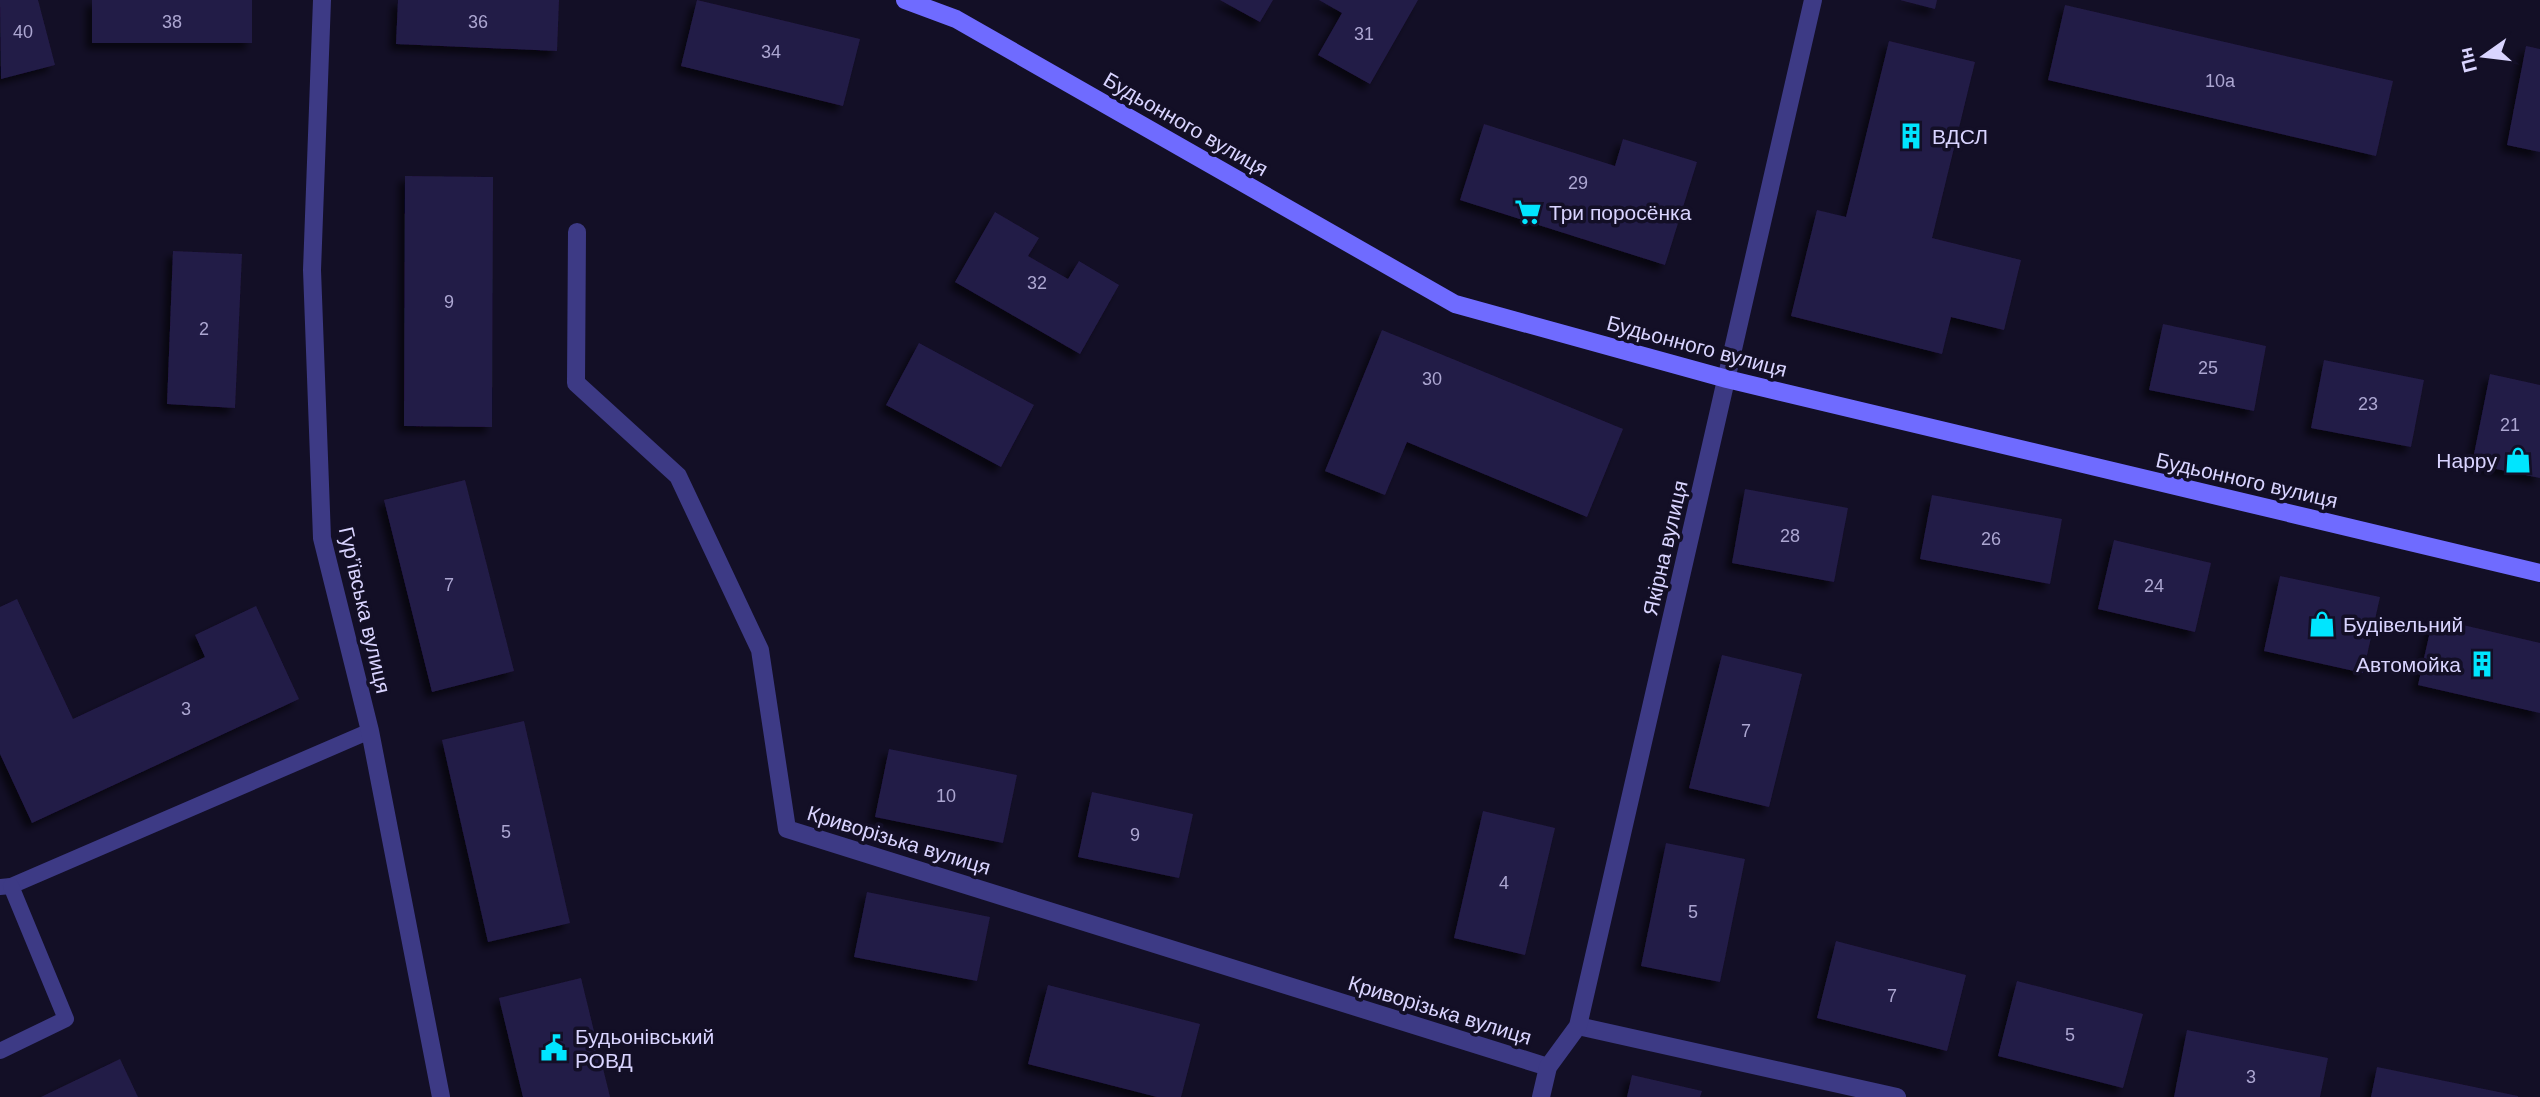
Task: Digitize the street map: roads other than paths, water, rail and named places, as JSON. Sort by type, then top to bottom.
[{"type":"main road","name":"Будьонного вулиця","points":[[905,0],[956,19],[1455,304],[1727,379],[2540,573]]},
{"type":"street","name":"Гур’ївська вулиця","points":[[321,0],[312,270],[322,538],[370,731],[441,1097]]},
{"type":"street","name":"Якірна вулиця","points":[[1541,1097],[1548,1068],[1578,1026],[1813,0]]},
{"type":"street","name":"Криворізька вулиця","points":[[577,232],[576,383],[678,477],[760,650],[787,829],[1548,1068]]},
{"type":"street","points":[[1578,1026],[1897,1097]]},
{"type":"lane","points":[[0,1051],[66,1019],[6,887],[370,731]]},
{"type":"place","name":"ВДСЛ","points":[[1911,136]]},
{"type":"place","name":"Три поросёнка","points":[[1528,212]]},
{"type":"place","name":"Happy","points":[[2518,460]]},
{"type":"place","name":"Будівельний","points":[[2322,624]]},
{"type":"place","name":"Автомойка","points":[[2482,664]]},
{"type":"place","name":"Будьонівський РОВД","points":[[554,1048]]}]
